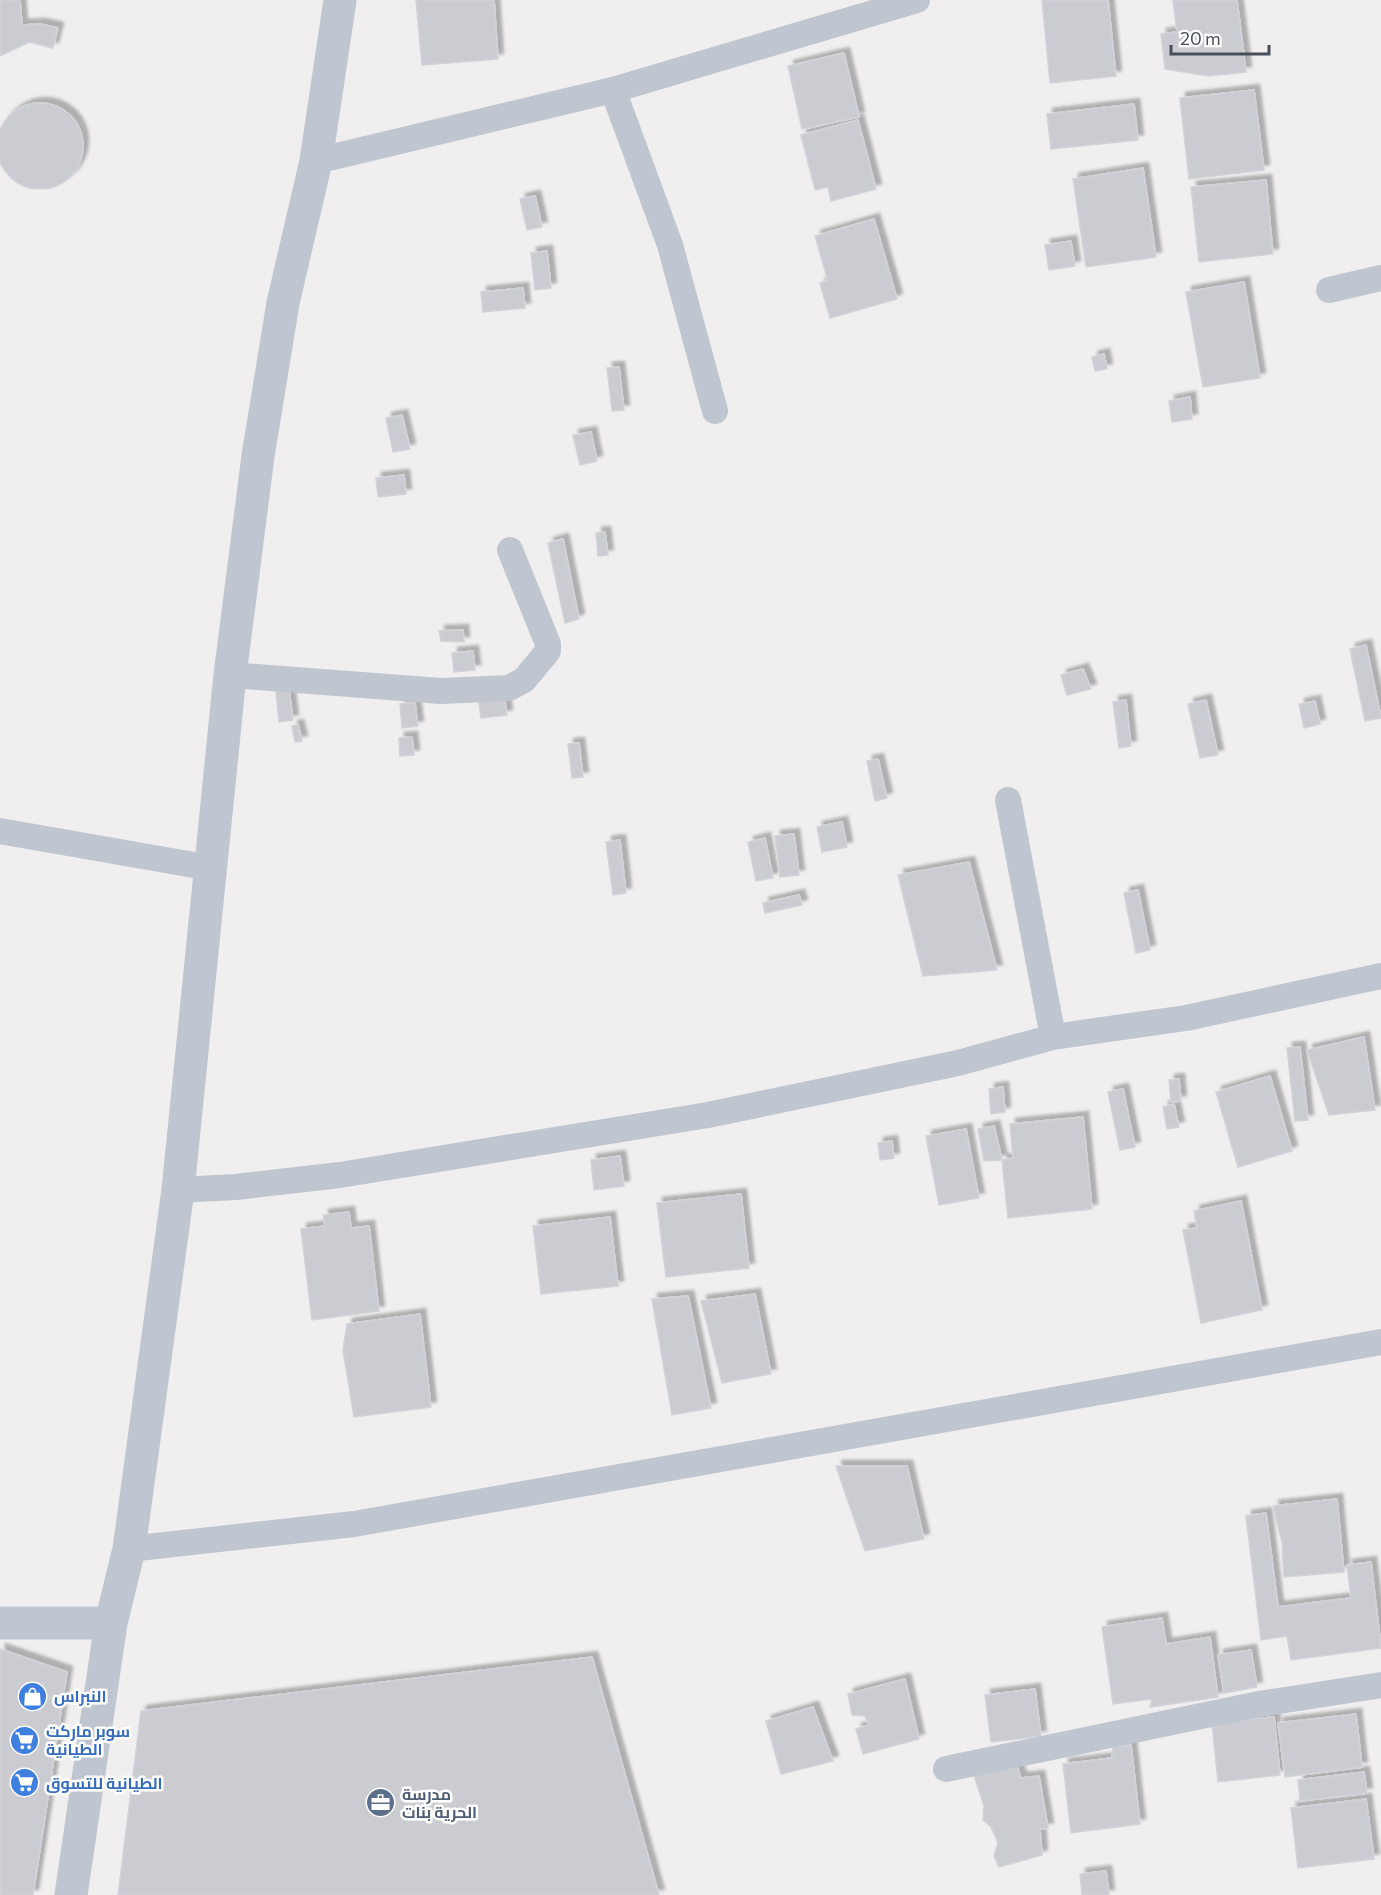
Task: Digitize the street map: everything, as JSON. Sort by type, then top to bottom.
[{"type":"street","points":[[71,1895],[111,1623],[129,1549],[178,1190],[230,675],[258,456],[283,303],[316,161],[340,0]]},
{"type":"street","points":[[316,161],[613,90],[858,9],[917,0]]},
{"type":"street","points":[[613,90],[670,245],[693,320],[715,411]]},
{"type":"street","points":[[1329,290],[1381,278]]},
{"type":"street","points":[[230,675],[441,690],[509,688],[524,680],[548,651],[548,644],[510,550]]},
{"type":"street","points":[[1008,800],[1053,1037]]},
{"type":"street","points":[[0,831],[211,868]]},
{"type":"street","points":[[178,1190],[236,1187],[340,1175],[685,1119],[958,1063],[1053,1037],[1186,1018],[1381,976]]},
{"type":"street","points":[[129,1549],[354,1524],[1381,1342]]},
{"type":"street","points":[[0,1623],[111,1623]]},
{"type":"street","points":[[946,1769],[1258,1704],[1381,1685]]},
{"type":"building","points":[[0,0],[20,0],[22,25],[41,24],[58,28],[53,48],[29,42],[0,56]]},
{"type":"building","points":[[416,0],[494,0],[498,59],[422,65]]},
{"type":"building","points":[[1042,0],[1108,0],[1116,76],[1050,83]]},
{"type":"building","points":[[1173,0],[1237,0],[1246,72],[1209,76],[1165,69],[1161,34],[1177,32]]},
{"type":"building","points":[[844,53],[859,117],[802,129],[788,66]]},
{"type":"building","points":[[1254,90],[1264,170],[1189,179],[1180,98]]},
{"type":"building","points":[[40,103],[64,110],[76,122],[83,146],[76,170],[64,182],[40,189],[16,182],[4,170],[-3,146],[4,122],[16,110]]},
{"type":"building","points":[[1134,104],[1138,140],[1051,149],[1047,114]]},
{"type":"building","points":[[858,120],[876,189],[831,201],[828,187],[815,190],[801,135]]},
{"type":"building","points":[[1143,168],[1156,257],[1086,267],[1073,179]]},
{"type":"building","points":[[1266,180],[1273,254],[1199,262],[1191,187]]},
{"type":"building","points":[[535,196],[542,227],[527,230],[520,199]]},
{"type":"building","points":[[874,219],[897,299],[830,318],[820,283],[828,281],[815,236]]},
{"type":"building","points":[[1071,241],[1075,266],[1049,270],[1045,245]]},
{"type":"building","points":[[547,251],[551,288],[535,290],[531,253]]},
{"type":"building","points":[[1244,282],[1260,378],[1203,387],[1186,292]]},
{"type":"building","points":[[523,288],[525,308],[483,312],[481,292]]},
{"type":"building","points":[[1104,354],[1107,369],[1095,371],[1092,357]]},
{"type":"building","points":[[619,367],[624,410],[612,411],[607,368]]},
{"type":"building","points":[[1190,397],[1192,419],[1172,422],[1169,401]]},
{"type":"building","points":[[402,415],[410,449],[393,452],[386,418]]},
{"type":"building","points":[[591,432],[597,461],[580,465],[573,435]]},
{"type":"building","points":[[404,475],[406,494],[378,497],[376,478]]},
{"type":"building","points":[[605,532],[608,555],[598,556],[596,533]]},
{"type":"building","points":[[563,539],[579,619],[565,623],[548,543]]},
{"type":"building","points":[[463,630],[464,642],[441,641],[439,631]]},
{"type":"building","points":[[1366,645],[1381,718],[1365,721],[1350,649]]},
{"type":"building","points":[[473,651],[475,670],[454,672],[452,653]]},
{"type":"building","points":[[1083,669],[1091,689],[1067,695],[1061,675]]},
{"type":"building","points":[[289,690],[293,720],[279,722],[276,692]]},
{"type":"building","points":[[504,693],[507,715],[481,718],[478,696]]},
{"type":"building","points":[[1126,700],[1131,746],[1119,748],[1113,702]]},
{"type":"building","points":[[1206,700],[1218,755],[1200,758],[1188,704]]},
{"type":"building","points":[[1315,701],[1320,724],[1304,728],[1299,704]]},
{"type":"building","points":[[415,703],[418,726],[402,728],[400,704]]},
{"type":"building","points":[[298,725],[302,741],[295,742],[292,726]]},
{"type":"building","points":[[412,737],[414,755],[400,756],[399,738]]},
{"type":"building","points":[[579,743],[583,777],[572,778],[568,744]]},
{"type":"building","points":[[878,759],[887,798],[875,801],[867,761]]},
{"type":"building","points":[[842,822],[847,847],[822,852],[817,827]]},
{"type":"building","points":[[794,834],[799,875],[780,877],[775,836]]},
{"type":"building","points":[[765,838],[773,878],[756,881],[748,842]]},
{"type":"building","points":[[620,840],[626,893],[613,895],[606,842]]},
{"type":"building","points":[[969,862],[997,970],[923,976],[898,875]]},
{"type":"building","points":[[1138,890],[1150,950],[1136,953],[1124,893]]},
{"type":"building","points":[[799,895],[802,905],[765,913],[763,903]]},
{"type":"building","points":[[1364,1037],[1375,1110],[1329,1115],[1307,1050]]},
{"type":"building","points":[[1300,1047],[1308,1120],[1295,1121],[1287,1048]]},
{"type":"building","points":[[1270,1076],[1292,1151],[1238,1167],[1216,1092]]},
{"type":"building","points":[[1179,1079],[1181,1101],[1171,1102],[1169,1080]]},
{"type":"building","points":[[1003,1087],[1005,1112],[991,1114],[989,1089]]},
{"type":"building","points":[[1123,1089],[1135,1147],[1120,1150],[1108,1092]]},
{"type":"building","points":[[1174,1104],[1179,1127],[1167,1129],[1163,1107]]},
{"type":"building","points":[[1083,1117],[1092,1209],[1008,1218],[1002,1160],[1013,1158],[1010,1124]]},
{"type":"building","points":[[994,1126],[1002,1160],[984,1161],[978,1129]]},
{"type":"building","points":[[966,1129],[979,1198],[939,1205],[926,1136]]},
{"type":"building","points":[[892,1141],[894,1158],[880,1160],[878,1143]]},
{"type":"building","points":[[620,1156],[624,1186],[594,1190],[591,1160]]},
{"type":"building","points":[[741,1194],[749,1268],[666,1277],[657,1203]]},
{"type":"building","points":[[1241,1201],[1262,1310],[1201,1323],[1183,1230],[1197,1228],[1194,1211]]},
{"type":"building","points":[[349,1212],[351,1228],[369,1226],[379,1311],[312,1320],[301,1229],[325,1226],[323,1215]]},
{"type":"building","points":[[610,1217],[618,1286],[541,1294],[533,1226]]},
{"type":"building","points":[[755,1294],[771,1374],[722,1383],[701,1301]]},
{"type":"building","points":[[688,1296],[711,1408],[672,1415],[652,1299]]},
{"type":"building","points":[[420,1314],[431,1407],[354,1417],[343,1350],[347,1324]]},
{"type":"building","points":[[836,1466],[907,1466],[924,1539],[865,1551]]},
{"type":"building","points":[[1337,1499],[1344,1572],[1284,1577],[1282,1542],[1273,1506]]},
{"type":"building","points":[[1266,1513],[1278,1607],[1351,1598],[1347,1565],[1371,1562],[1381,1648],[1291,1660],[1287,1636],[1261,1640],[1246,1516]]},
{"type":"building","points":[[1162,1618],[1166,1644],[1210,1637],[1218,1697],[1150,1707],[1152,1699],[1113,1704],[1102,1627]]},
{"type":"building","name":"الطيانية للتسوق","points":[[0,1649],[67,1672],[33,1895],[0,1895]]},
{"type":"building","points":[[1251,1650],[1257,1687],[1224,1693],[1218,1655]]},
{"type":"building","name":"مدرسة الحرية بنات","points":[[592,1657],[659,1895],[118,1895],[141,1711]]},
{"type":"building","points":[[905,1679],[919,1739],[863,1754],[856,1729],[869,1725],[865,1716],[852,1715],[848,1694]]},
{"type":"building","points":[[1035,1689],[1041,1736],[991,1742],[985,1695]]},
{"type":"building","points":[[813,1707],[833,1761],[781,1774],[766,1721]]},
{"type":"building","points":[[1356,1714],[1362,1767],[1285,1777],[1278,1723]]},
{"type":"building","points":[[1274,1717],[1280,1775],[1218,1782],[1212,1723]]},
{"type":"building","points":[[1131,1745],[1140,1824],[1071,1833],[1063,1764],[1112,1758],[1113,1747]]},
{"type":"building","points":[[1017,1766],[1021,1778],[1039,1776],[1048,1828],[1040,1829],[1042,1855],[999,1867],[994,1856],[998,1843],[991,1827],[983,1820],[984,1806],[973,1772]]},
{"type":"building","points":[[1364,1772],[1367,1793],[1300,1801],[1298,1780]]},
{"type":"building","points":[[1366,1799],[1374,1859],[1298,1868],[1291,1808]]},
{"type":"building","points":[[1106,1871],[1109,1895],[1082,1895],[1080,1874]]},
{"type":"place","name":"النبراس","points":[[33,1696]]},
{"type":"place","name":"سوبر ماركت الطيانية","points":[[25,1740]]},
{"type":"place","name":"الطيانية للتسوق","points":[[25,1783]]},
{"type":"place","name":"مدرسة الحرية بنات","points":[[381,1803]]}]
